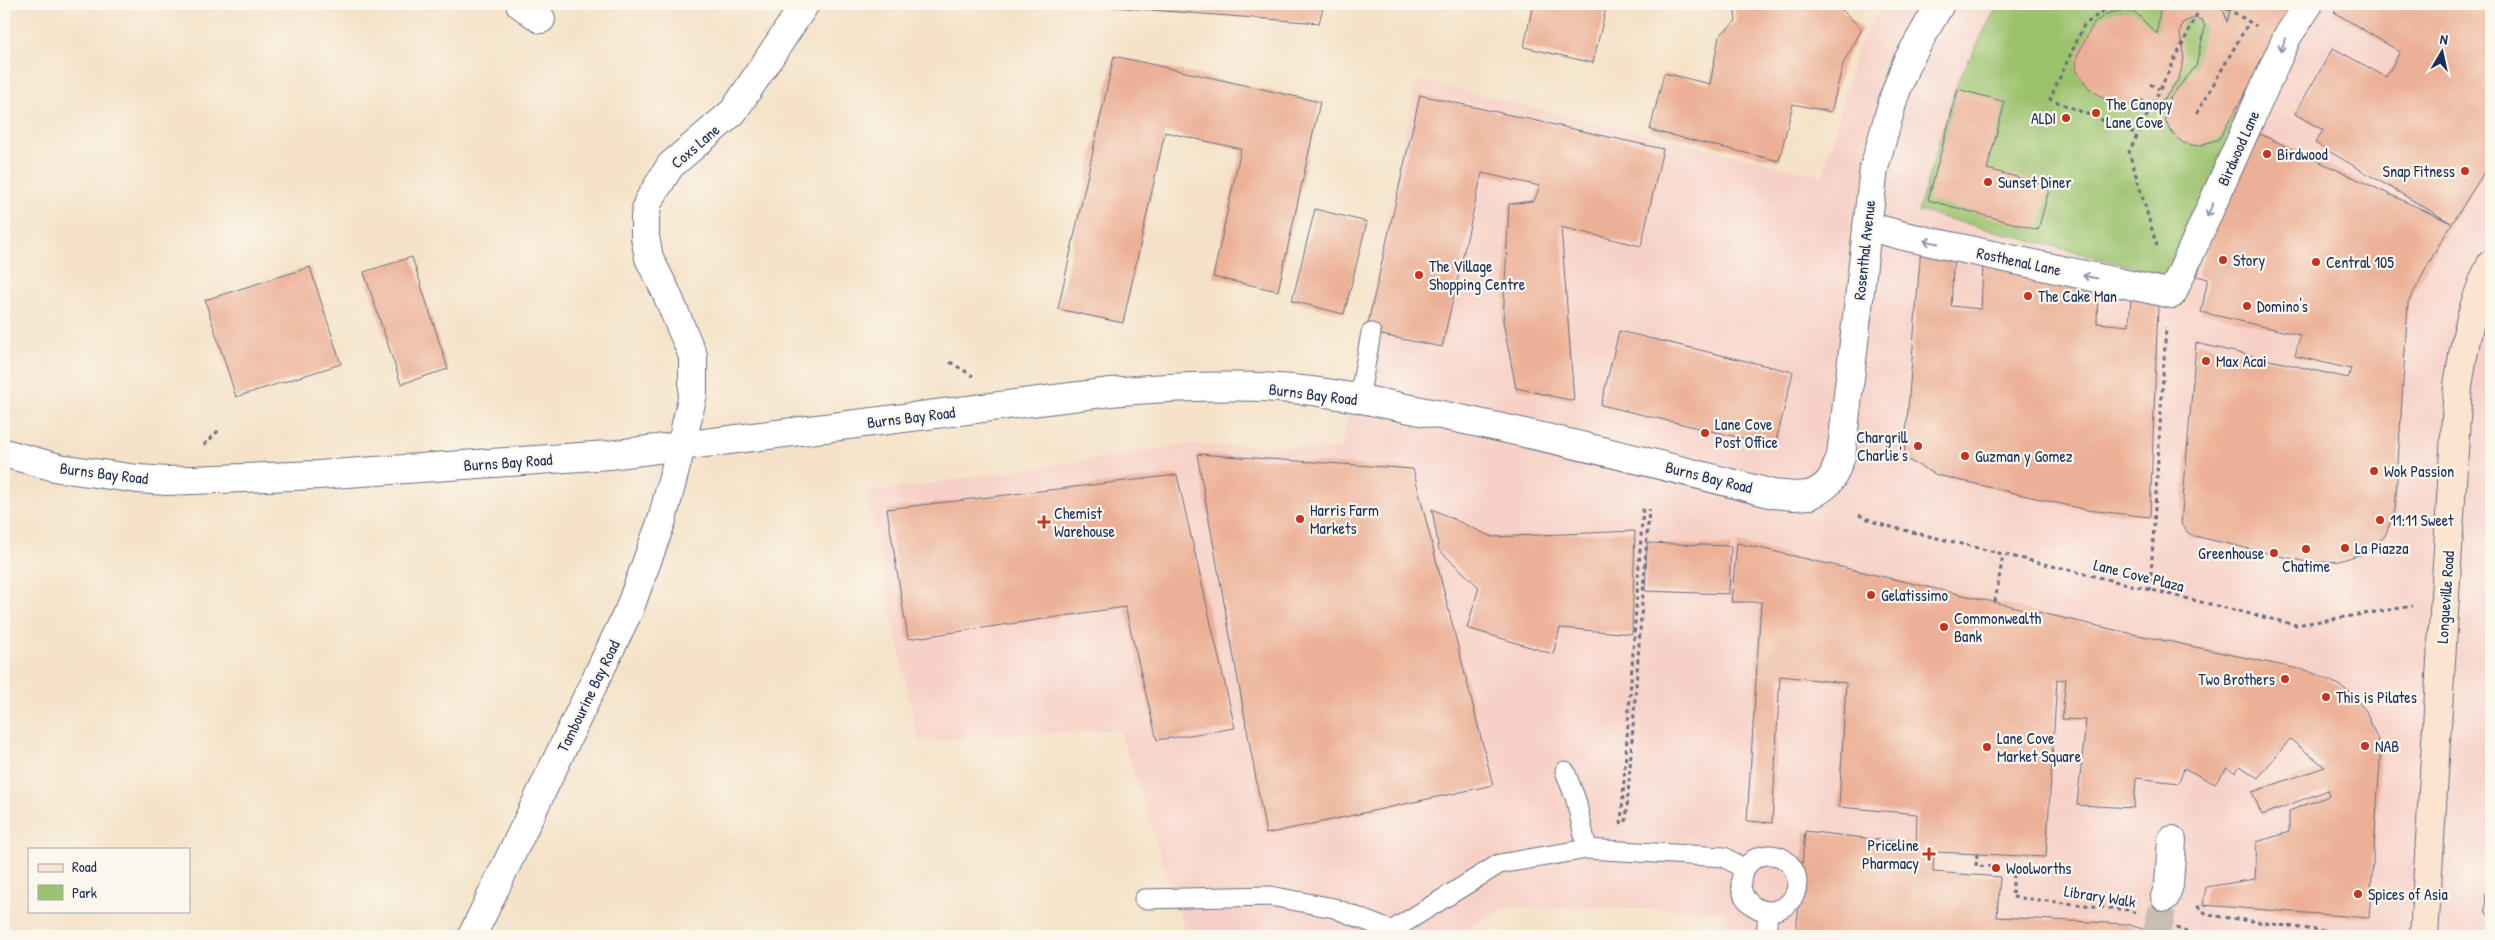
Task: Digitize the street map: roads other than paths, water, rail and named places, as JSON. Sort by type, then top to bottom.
[{"type":"main road","name":"Longueville Road","points":[[2424,936],[2458,386],[2466,328],[2477,295],[2491,264]]},
{"type":"street","name":"Coxs Lane","points":[[681,447],[693,394],[693,356],[666,292],[649,258],[645,237],[645,217],[648,202],[670,166],[733,112],[805,4]]},
{"type":"street","name":"Rosenthal Avenue","points":[[1810,495],[1824,489],[1832,480],[1841,456],[1874,168],[1894,97],[1906,64],[1940,4]]},
{"type":"street","name":"Birdwood Lane","points":[[2169,307],[2285,41],[2309,4]]},
{"type":"street","name":"Rosthenal Lane","points":[[1867,226],[2169,307]]},
{"type":"street","name":"Burns Bay Road","points":[[4,453],[59,468],[111,477],[167,481],[328,475],[609,455],[1111,392],[1181,386],[1236,386],[1294,389],[1359,399],[1616,454],[1772,494],[1810,495]]},
{"type":"street","name":"Tambourine Bay Road","points":[[472,936],[629,610],[662,520],[681,447]]},
{"type":"street","points":[[2167,891],[2172,840]]},
{"type":"lane","points":[[1359,399],[1371,333]]},
{"type":"lane","points":[[1566,771],[1576,800],[1587,849]]},
{"type":"lane","points":[[1144,900],[1270,896],[1334,908],[1388,934],[1499,864],[1587,849],[1724,858],[1744,869]]},
{"type":"lane","points":[[1772,855],[1782,858],[1791,865],[1798,875],[1796,898],[1782,908],[1768,911],[1756,908],[1747,902],[1742,892],[1740,880],[1744,869],[1751,860],[1772,855]]},
{"type":"lane","points":[[1766,936],[1768,911]]},
{"type":"tunnel","points":[[2156,936],[2165,897]]},
{"type":"place","name":"The Canopy Lane Cove","points":[[2096,113]]},
{"type":"place","name":"ALDI","points":[[2066,118]]},
{"type":"place","name":"Birdwood","points":[[2267,154]]},
{"type":"place","name":"Snap Fitness","points":[[2465,171]]},
{"type":"place","name":"Sunset Diner","points":[[1988,182]]},
{"type":"place","name":"Story","points":[[2223,260]]},
{"type":"place","name":"Central 105","points":[[2316,262]]},
{"type":"place","name":"The Village Shopping Centre","points":[[1419,275]]},
{"type":"place","name":"The Cake Man","points":[[2028,296]]},
{"type":"place","name":"Domino's","points":[[2247,306]]},
{"type":"place","name":"Max Acai","points":[[2206,361]]},
{"type":"place","name":"Lane Cove Post Office","points":[[1705,433]]},
{"type":"place","name":"Chargrill Charlie's","points":[[1918,446]]},
{"type":"place","name":"Guzman y Gomez","points":[[1965,456]]},
{"type":"place","name":"Wok Passion","points":[[2374,471]]},
{"type":"place","name":"Harris Farm Markets","points":[[1300,519]]},
{"type":"place","name":"11:11 Sweet","points":[[2380,520]]},
{"type":"place","name":"Chemist Warehouse","points":[[1044,522]]},
{"type":"place","name":"La Piazza","points":[[2345,548]]},
{"type":"place","name":"Chatime","points":[[2306,549]]},
{"type":"place","name":"Greenhouse","points":[[2274,553]]},
{"type":"place","name":"Gelatissimo","points":[[1871,595]]},
{"type":"place","name":"Commonwealth Bank","points":[[1944,627]]},
{"type":"place","name":"Two Brothers","points":[[2285,679]]},
{"type":"place","name":"This is Pilates","points":[[2326,697]]},
{"type":"place","name":"NAB","points":[[2365,746]]},
{"type":"place","name":"Lane Cove Market Square","points":[[1987,747]]},
{"type":"place","name":"Priceline Pharmacy","points":[[1929,854]]},
{"type":"place","name":"Woolworths","points":[[1996,868]]},
{"type":"place","name":"Spices of Asia","points":[[2358,894]]}]
